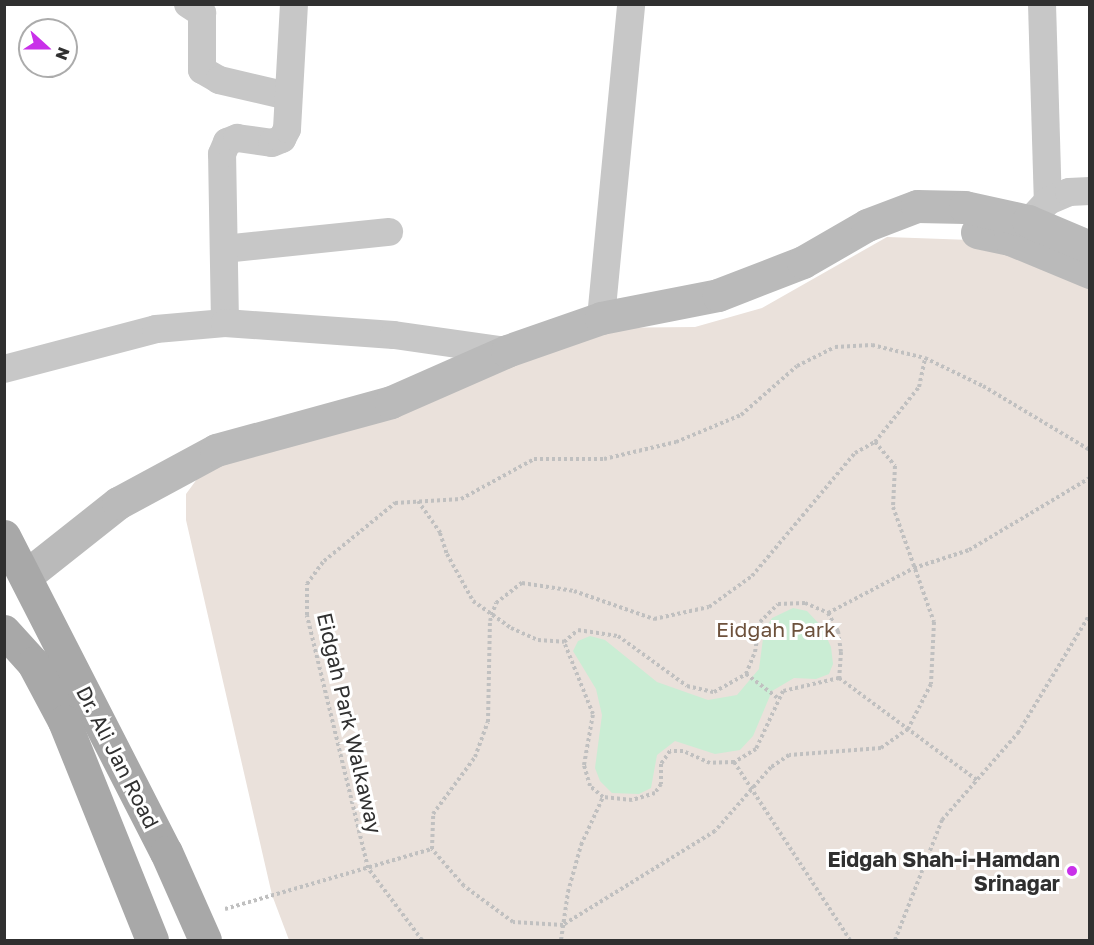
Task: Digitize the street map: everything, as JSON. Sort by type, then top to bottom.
[{"type":"main road","name":"Dr. Ali Jan Road","points":[[4,536],[27,575],[166,852],[205,940]]},
{"type":"main road","name":"Dr. Ali Jan Road","points":[[4,631],[33,663],[64,721],[152,940]]},
{"type":"street","points":[[188,4],[202,13],[202,70],[219,80],[288,96]]},
{"type":"street","points":[[225,323],[222,153],[227,142],[237,138],[272,143],[282,139],[287,129],[294,4]]},
{"type":"street","points":[[601,318],[631,4]]},
{"type":"street","points":[[1029,220],[1042,4]]},
{"type":"street","points":[[1029,220],[1069,192],[1089,191]]},
{"type":"street","points":[[27,575],[118,503],[216,450],[391,402],[507,351],[601,318],[718,295],[803,262],[867,225],[917,206],[965,207],[1029,220],[1089,247]]},
{"type":"street","points":[[1029,220],[1089,272]]},
{"type":"street","points":[[224,249],[389,232]]},
{"type":"street","points":[[4,369],[156,329],[225,323],[394,335],[507,351]]},
{"type":"path","name":"Eidgah Park Walkaway","points":[[422,940],[368,867],[307,615],[307,584],[324,561],[395,503],[462,499],[534,459],[604,459],[676,442],[741,415],[797,366],[835,347],[872,345],[925,358],[983,386],[1089,450]]},
{"type":"path","points":[[875,442],[895,466],[893,507],[934,622],[931,684],[908,729],[881,748],[789,755],[771,767],[715,831],[563,925],[513,922],[464,886],[432,849],[433,814],[475,757],[488,722],[492,614],[496,603],[522,583],[574,591],[654,619],[709,607],[753,576],[855,453],[875,442],[919,387],[925,358]]},
{"type":"path","points":[[828,613],[914,568],[969,550],[1089,478]]},
{"type":"path","points":[[418,501],[440,533],[447,554],[474,601],[511,628],[538,640],[564,642],[578,630],[618,636],[687,686],[714,692],[748,675],[760,622],[777,604],[805,603],[828,613],[838,631],[841,652],[839,678]]},
{"type":"path","points":[[895,940],[942,820],[1018,733],[1089,614]]},
{"type":"path","points":[[564,642],[593,714],[584,765],[590,786],[603,797],[632,800],[655,793],[661,784],[661,764],[670,751],[683,751],[710,763],[734,762],[756,749],[766,735],[776,696],[799,684],[827,684],[839,678]]},
{"type":"path","points":[[748,675],[776,696]]},
{"type":"path","points":[[839,678],[977,780]]},
{"type":"path","points":[[734,762],[850,940]]},
{"type":"path","points":[[561,940],[581,845],[603,797]]},
{"type":"path","name":"Eidgah Park Walkaway","points":[[225,909],[432,849]]},
{"type":"green space","name":"Eidgah Park","points":[[887,237],[971,240],[1089,284],[1089,940],[289,940],[272,895],[186,520],[186,494],[197,479],[217,466],[592,328],[695,327],[762,308]]},
{"type":"shaded area","points":[[793,608],[807,611],[822,627],[831,647],[833,664],[829,674],[816,679],[794,678],[772,691],[753,736],[740,750],[715,754],[675,741],[657,755],[651,788],[639,794],[612,793],[600,781],[595,768],[602,715],[596,689],[573,651],[578,641],[590,636],[605,640],[657,682],[708,700],[737,695],[759,669],[764,631],[772,618]]},
{"type":"place","name":"Eidgah Shah-i-Hamdan Srinagar","points":[[1072,871]]}]
